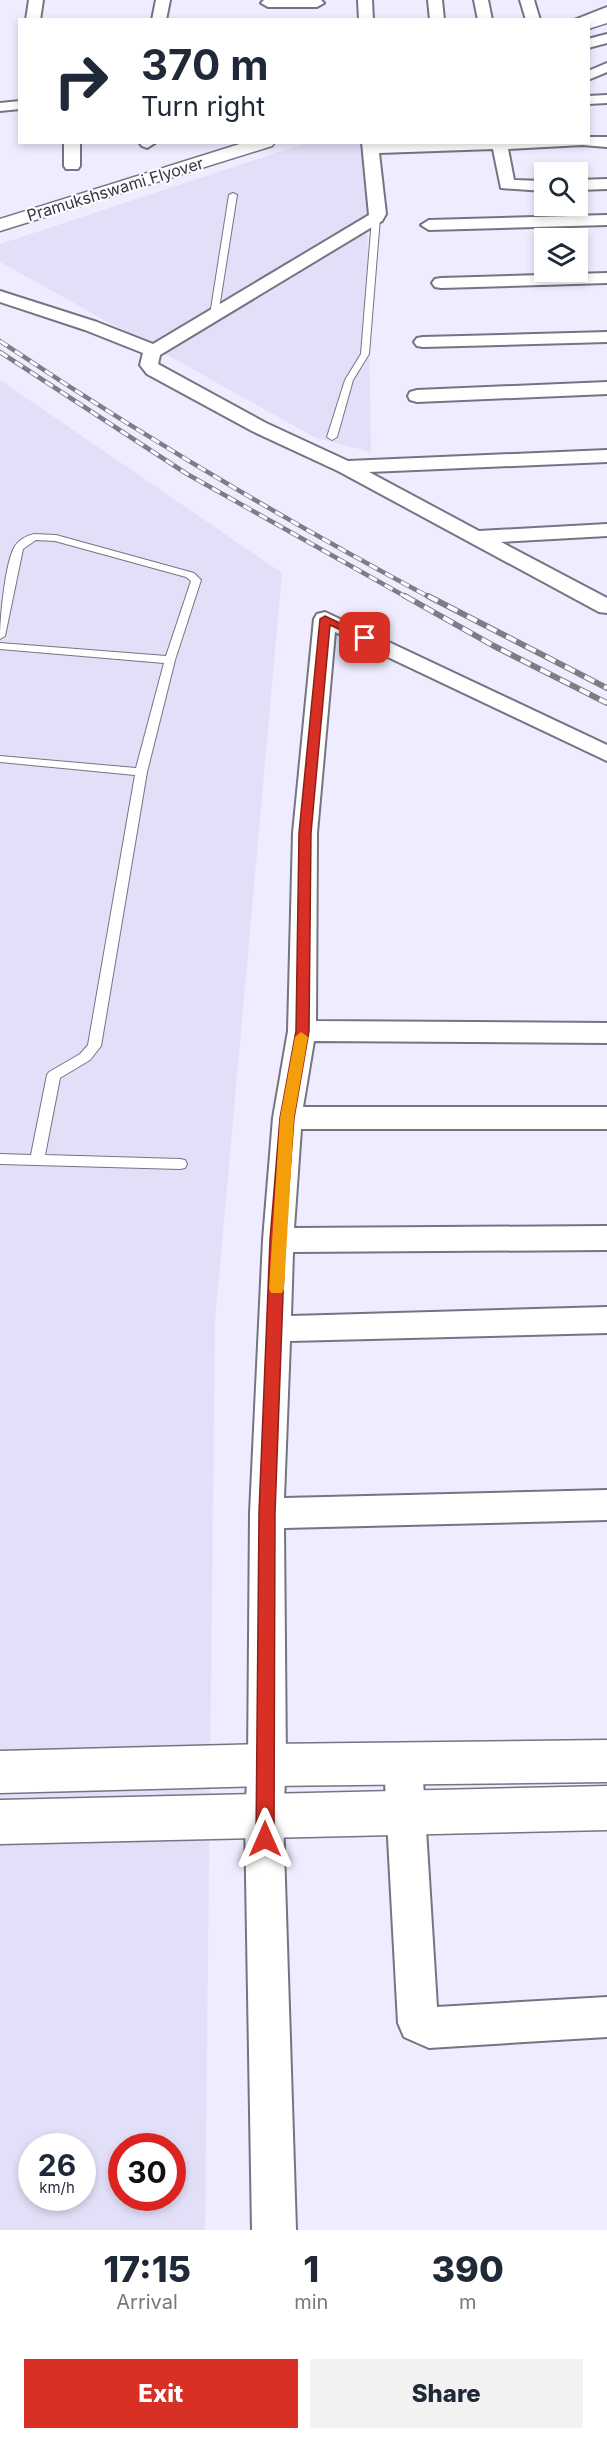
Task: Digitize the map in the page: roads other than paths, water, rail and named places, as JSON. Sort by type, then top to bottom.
[{"type":"main road","name":"Pramukshswami Flyover","points":[[0,213],[225,144]]},
{"type":"main road","name":"Pramukshswami Flyover","points":[[0,225],[259,144]]},
{"type":"main road","points":[[0,1772],[267,1765],[607,1761]]},
{"type":"main road","points":[[0,1822],[607,1808]]},
{"type":"street","points":[[33,18],[36,0]]},
{"type":"street","points":[[159,18],[163,0]]},
{"type":"street","points":[[365,0],[366,18]]},
{"type":"street","points":[[435,0],[437,18]]},
{"type":"street","points":[[481,0],[485,18]]},
{"type":"street","points":[[527,0],[532,18]]},
{"type":"street","points":[[270,18],[267,2],[317,3]]},
{"type":"street","points":[[596,25],[607,11]]},
{"type":"street","points":[[590,43],[607,38]]},
{"type":"street","points":[[590,74],[607,67]]},
{"type":"street","points":[[590,100],[607,99]]},
{"type":"street","points":[[0,107],[18,105]]},
{"type":"street","points":[[590,142],[607,142]]},
{"type":"street","points":[[72,144],[72,166]]},
{"type":"street","points":[[510,144],[370,146],[378,214],[376,218],[154,351],[148,360],[154,370],[259,427],[345,467],[607,607]]},
{"type":"street","points":[[500,145],[512,203]]},
{"type":"street","points":[[588,185],[607,184]]},
{"type":"street","points":[[507,185],[534,186]]},
{"type":"street","points":[[429,225],[607,220]]},
{"type":"street","points":[[441,283],[607,278]]},
{"type":"street","points":[[0,296],[91,326],[154,351]]},
{"type":"street","points":[[423,342],[607,338]]},
{"type":"street","points":[[417,396],[607,388]]},
{"type":"street","points":[[345,467],[607,456]]},
{"type":"street","points":[[473,537],[607,530]]},
{"type":"street","points":[[274,2230],[264,1816],[267,1765],[267,1513],[278,1240],[287,1118],[302,1031],[305,833],[325,619],[607,754]]},
{"type":"street","points":[[302,1031],[607,1033]]},
{"type":"street","points":[[287,1118],[607,1118]]},
{"type":"street","points":[[278,1240],[607,1238]]},
{"type":"street","points":[[275,1329],[607,1320]]},
{"type":"street","points":[[267,1513],[607,1505]]},
{"type":"street","points":[[403,1764],[418,2023],[429,2028],[607,2017]]},
{"type":"lane","points":[[214,315],[233,195]]},
{"type":"lane","points":[[332,437],[348,380],[365,354],[376,218]]},
{"type":"lane","points":[[0,636],[18,549],[28,538],[46,536],[194,577],[196,584],[170,660],[141,772],[94,1046],[86,1057],[54,1075],[38,1159]]},
{"type":"lane","points":[[0,646],[170,660]]},
{"type":"lane","points":[[0,759],[141,772]]},
{"type":"lane","points":[[0,1159],[180,1164]]},
{"type":"railway","points":[[0,341],[212,475],[431,598]]},
{"type":"railway","points":[[0,352],[187,474],[408,598]]},
{"type":"railway","points":[[405,596],[494,646],[607,703]]},
{"type":"railway","points":[[428,596],[607,688]]}]
